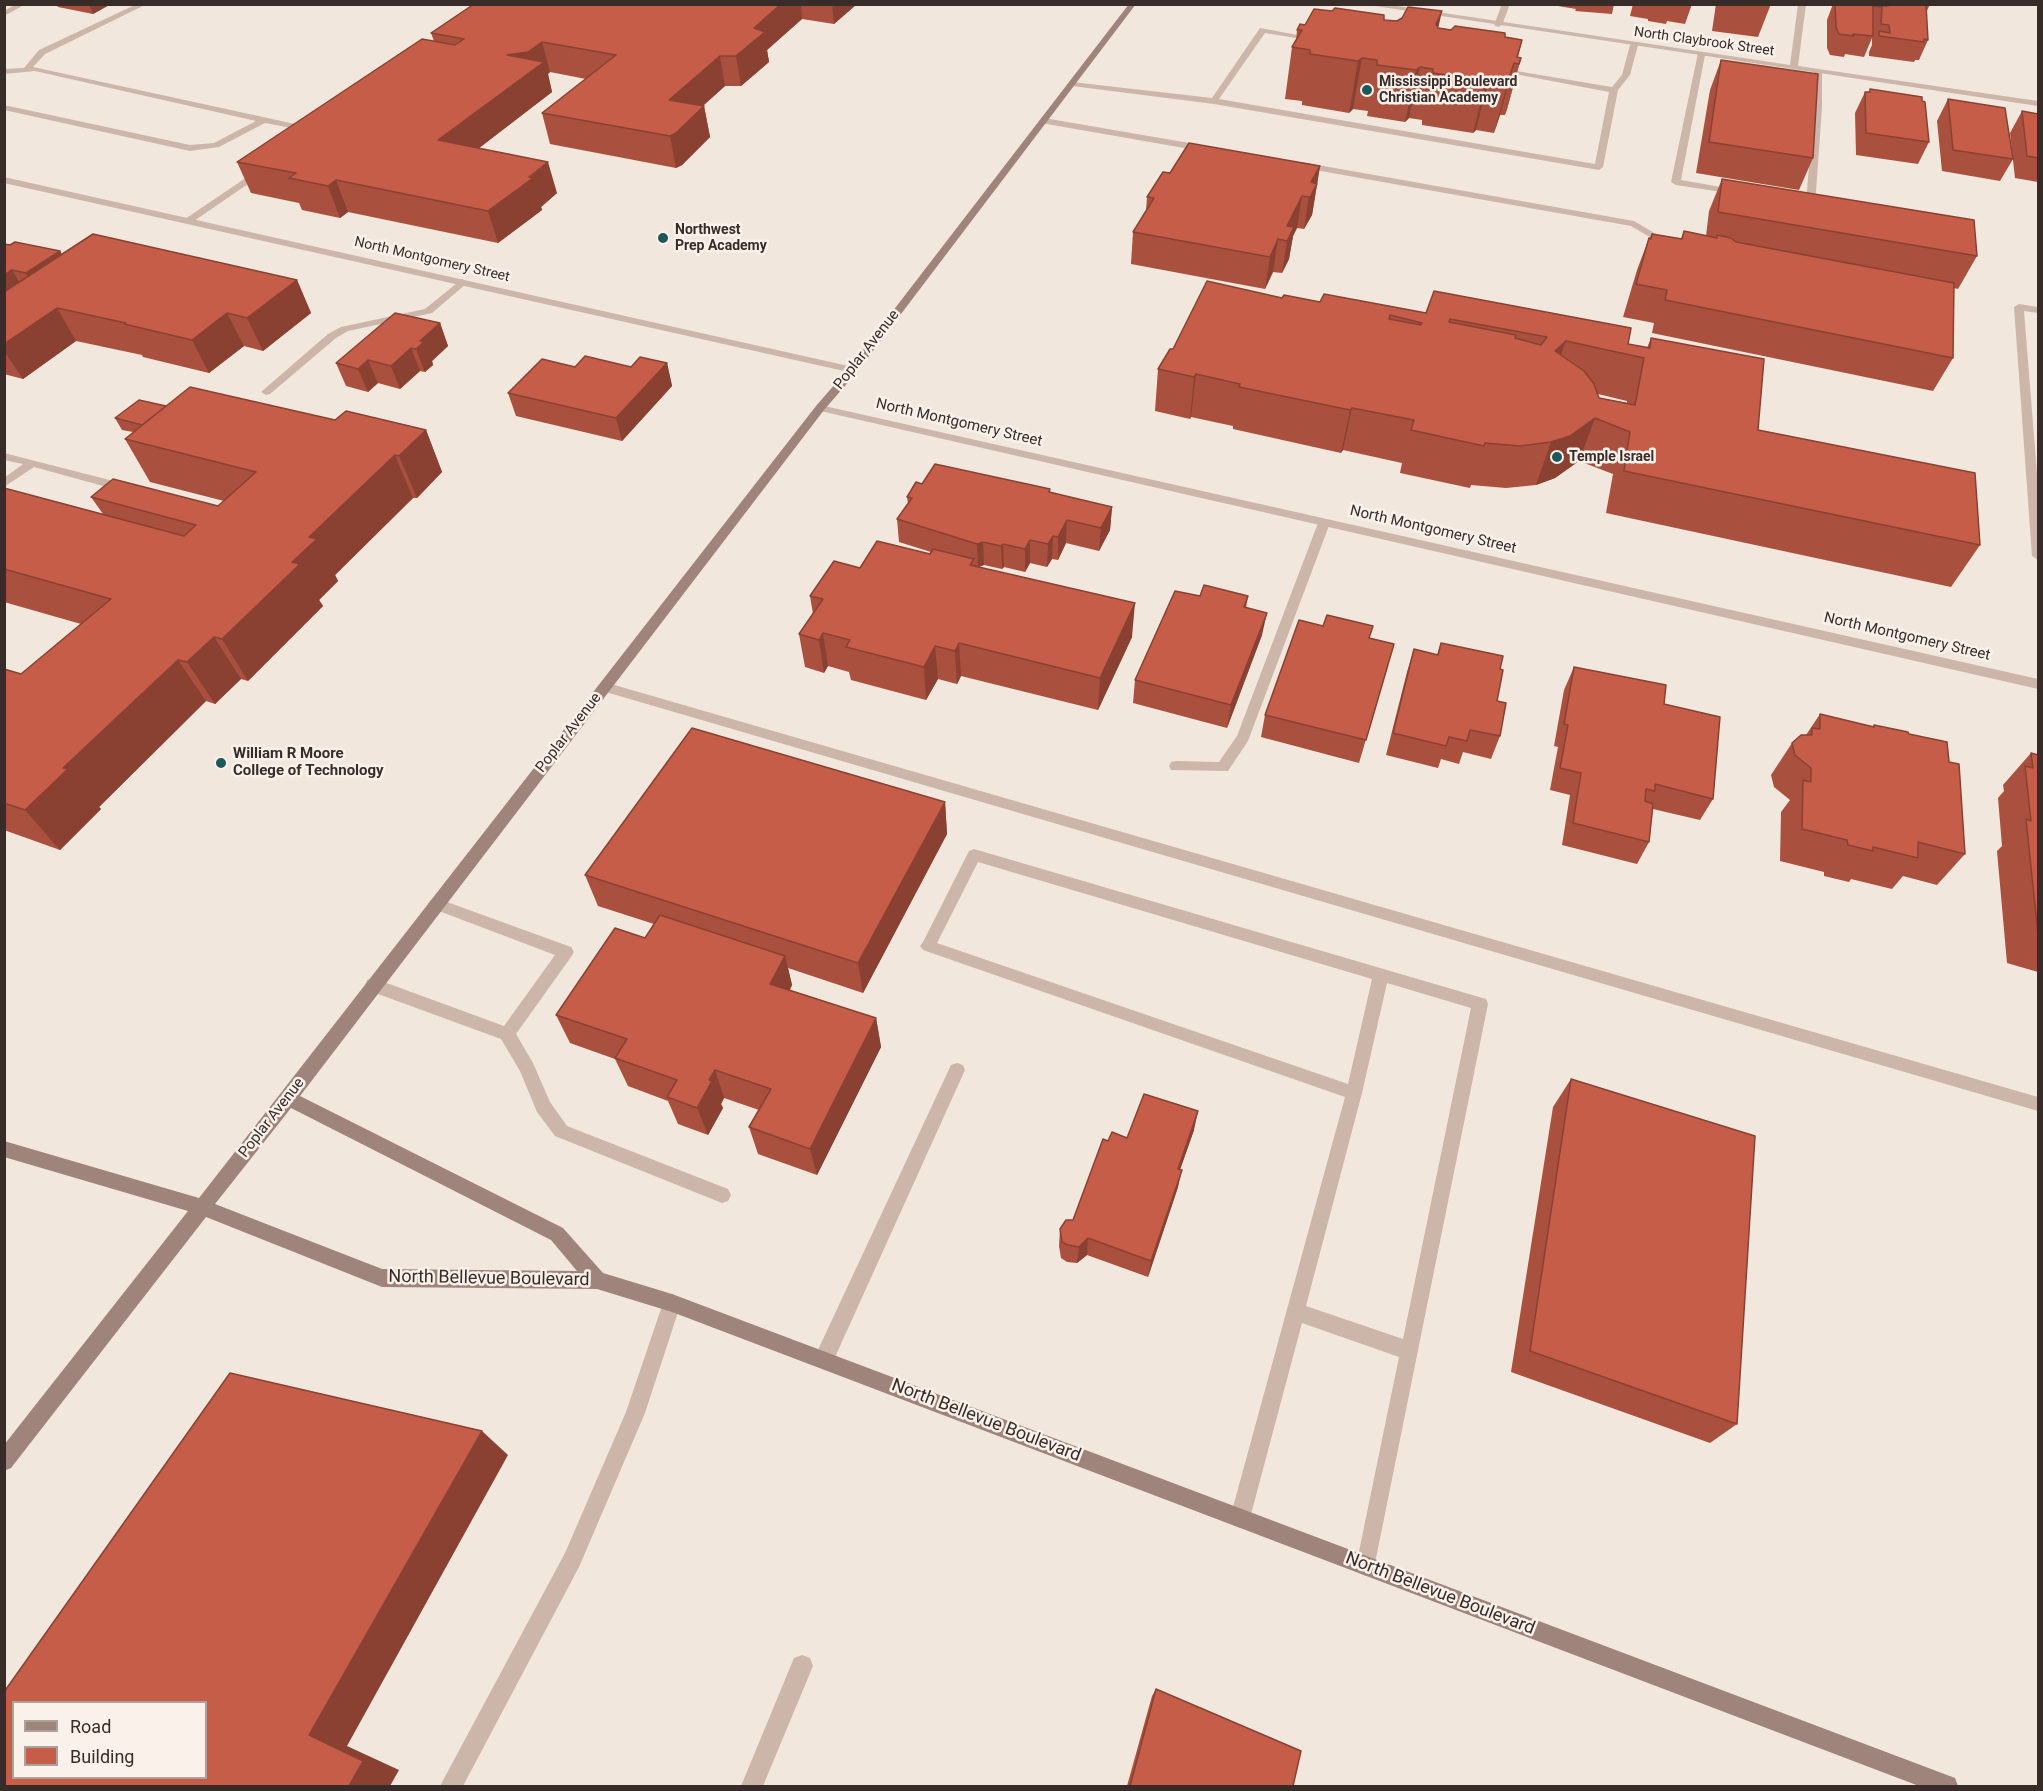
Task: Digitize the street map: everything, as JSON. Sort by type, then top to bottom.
[{"type":"main road","name":"Poplar Avenue","points":[[4,1461],[288,1098],[820,408],[853,370],[1133,4]]},
{"type":"main road","points":[[288,1098],[558,1234],[597,1280]]},
{"type":"main road","name":"North Bellevue Boulevard","points":[[4,1149],[201,1207],[382,1278],[597,1280],[672,1303],[1947,1786]]},
{"type":"street","points":[[4,14],[23,4]]},
{"type":"street","points":[[26,70],[42,52],[144,4]]},
{"type":"street","name":"North Claybrook Street","points":[[1365,4],[1408,8],[1498,25],[2038,104]]},
{"type":"street","points":[[1498,25],[1506,4]]},
{"type":"street","points":[[1794,68],[1802,4]]},
{"type":"street","points":[[1214,101],[1263,30],[1321,40]]},
{"type":"street","points":[[1072,84],[1214,101],[1599,167],[1614,90],[1626,75],[1634,45]]},
{"type":"street","points":[[1701,55],[1676,182],[1743,194]]},
{"type":"street","points":[[1485,68],[1614,90]]},
{"type":"street","points":[[4,72],[35,69],[321,133],[311,139]]},
{"type":"street","points":[[1788,202],[1810,206],[1818,107],[1818,72]]},
{"type":"street","points":[[4,107],[190,148],[216,145],[264,120]]},
{"type":"street","points":[[1044,121],[1215,150]]},
{"type":"street","points":[[188,221],[273,164]]},
{"type":"street","points":[[1296,164],[1634,224],[1682,252]]},
{"type":"street","name":"North Montgomery Street","points":[[4,180],[853,370]]},
{"type":"street","points":[[266,392],[339,332],[363,323],[428,311],[462,282]]},
{"type":"street","points":[[2038,310],[2019,307],[2033,431],[2038,556]]},
{"type":"street","name":"North Montgomery Street","points":[[820,408],[2038,684]]},
{"type":"street","points":[[4,456],[132,490]]},
{"type":"street","points":[[4,484],[32,463]]},
{"type":"street","points":[[1176,766],[1223,767],[1243,736],[1324,522]]},
{"type":"street","points":[[604,687],[2038,1104]]},
{"type":"street","points":[[1354,1093],[928,946],[974,855],[1480,1004],[1366,1566]]},
{"type":"street","points":[[436,904],[566,952],[507,1034]]},
{"type":"street","points":[[1240,1518],[1354,1093],[1381,975]]},
{"type":"street","points":[[373,985],[507,1034],[527,1068],[543,1107],[561,1131],[722,1195]]},
{"type":"street","points":[[824,1359],[957,1070]]},
{"type":"street","points":[[451,1786],[572,1560],[635,1413],[672,1303]]},
{"type":"street","points":[[1296,1312],[1410,1351]]},
{"type":"street","points":[[752,1786],[802,1666]]},
{"type":"building","points":[[474,4],[781,4],[754,28],[765,32],[736,56],[720,56],[669,100],[704,106],[670,136],[542,113],[616,55],[542,42],[528,52],[507,55],[544,62],[438,140],[548,162],[529,177],[533,178],[488,211],[336,180],[328,186],[289,178],[296,173],[237,162],[422,39],[455,45],[464,39],[431,33]]},
{"type":"building","points":[[1835,4],[1881,4],[1881,7],[1873,6],[1873,36],[1839,34],[1836,27]]},
{"type":"building","points":[[1888,4],[1926,4],[1928,40],[1924,39],[1924,42],[1879,36],[1879,31],[1890,33],[1889,25],[1881,24],[1882,6],[1888,6]]},
{"type":"building","points":[[1408,7],[1442,11],[1436,24],[1438,28],[1451,30],[1455,26],[1505,33],[1505,37],[1522,40],[1517,57],[1521,58],[1519,64],[1514,63],[1508,81],[1489,78],[1486,81],[1433,73],[1433,69],[1420,67],[1416,70],[1377,65],[1377,60],[1362,58],[1358,61],[1310,54],[1310,50],[1292,47],[1302,30],[1297,30],[1300,24],[1305,25],[1314,9],[1332,11],[1335,8],[1384,15],[1384,20],[1397,21],[1402,18]]},
{"type":"building","points":[[1721,60],[1818,74],[1813,158],[1709,142]]},
{"type":"building","points":[[1870,89],[1922,97],[1922,101],[1925,102],[1929,142],[1866,133],[1865,92],[1870,92]]},
{"type":"building","points":[[1948,99],[2005,108],[2013,159],[1953,150]]},
{"type":"building","points":[[2022,111],[2038,114],[2038,158],[2027,156]]},
{"type":"building","points":[[1189,143],[1320,166],[1311,182],[1317,184],[1310,197],[1302,196],[1287,226],[1294,227],[1287,241],[1278,239],[1270,257],[1133,232],[1154,198],[1147,197],[1163,172],[1170,173]]},
{"type":"building","points":[[1722,179],[1974,220],[1977,256],[1718,212]]},
{"type":"building","points":[[1684,231],[1717,238],[1717,235],[1731,238],[1736,242],[1954,283],[1953,358],[1665,300],[1667,290],[1636,284],[1652,234],[1682,239]]},
{"type":"building","points":[[93,234],[297,280],[247,318],[227,313],[192,340],[57,308],[4,344],[4,292]]},
{"type":"building","points":[[15,242],[60,251],[26,273],[12,270],[4,275],[4,244],[10,245]]},
{"type":"building","points":[[1207,281],[1282,298],[1284,295],[1320,302],[1324,294],[1426,313],[1434,291],[1631,328],[1628,344],[1650,348],[1651,338],[1764,359],[1758,430],[1975,473],[1980,545],[1624,471],[1630,432],[1595,418],[1570,436],[1551,442],[1520,446],[1485,443],[1484,446],[1411,430],[1414,420],[1352,408],[1350,410],[1239,387],[1240,384],[1196,374],[1194,377],[1158,369],[1170,349],[1173,349]],"holes":[[[1390,315],[1422,323],[1421,325],[1389,319]],[[1450,319],[1547,337],[1541,345],[1515,338],[1516,335],[1449,322]],[[1566,341],[1644,358],[1635,405],[1599,398],[1594,384],[1584,371],[1555,351]]]},
{"type":"building","points":[[395,313],[440,323],[420,341],[424,342],[416,349],[411,348],[391,366],[368,360],[358,369],[336,363]]},
{"type":"building","points":[[585,356],[631,367],[640,357],[667,363],[616,418],[508,393],[542,359],[575,367]]},
{"type":"building","points":[[190,387],[335,420],[346,411],[426,430],[399,456],[395,455],[309,537],[317,539],[292,562],[300,564],[222,639],[214,637],[187,662],[178,660],[63,768],[68,769],[25,810],[4,803],[4,669],[21,674],[111,599],[4,569],[4,488],[184,536],[196,525],[91,497],[113,479],[218,506],[256,472],[125,439]]},
{"type":"building","points":[[139,400],[166,406],[142,425],[115,418]]},
{"type":"building","points":[[935,464],[1050,489],[1049,492],[1112,507],[1101,528],[1067,520],[1058,537],[1053,536],[1048,544],[1030,540],[1025,549],[1003,544],[1001,546],[983,542],[977,544],[897,519],[912,498],[907,497],[916,482],[922,484]]},
{"type":"building","points":[[877,541],[930,554],[933,549],[974,559],[970,565],[1135,603],[1100,678],[959,643],[955,651],[935,646],[924,667],[846,647],[850,640],[823,633],[819,640],[799,634],[823,599],[810,596],[834,561],[860,568]]},
{"type":"building","points":[[1204,585],[1248,596],[1244,607],[1267,613],[1231,705],[1135,680],[1175,591],[1200,596]]},
{"type":"building","points":[[1327,615],[1373,626],[1369,638],[1394,644],[1366,740],[1265,715],[1299,620],[1323,626]]},
{"type":"building","points":[[1441,643],[1503,656],[1500,669],[1503,670],[1497,701],[1506,703],[1500,736],[1470,730],[1467,741],[1449,737],[1446,746],[1393,733],[1414,649],[1438,655]]},
{"type":"building","points":[[1574,667],[1666,685],[1664,704],[1720,717],[1713,799],[1655,784],[1655,791],[1646,789],[1645,801],[1653,804],[1649,842],[1573,823],[1581,773],[1560,768],[1568,725],[1564,724]]},
{"type":"building","points":[[1820,714],[1947,742],[1949,762],[1959,764],[1965,854],[1918,842],[1918,858],[1873,847],[1873,851],[1848,845],[1847,840],[1802,829],[1803,780],[1811,782],[1811,768],[1795,755],[1792,743],[1801,735],[1812,735],[1812,728],[1820,729]]},
{"type":"building","points":[[692,728],[945,802],[858,963],[585,875]]},
{"type":"building","points":[[2031,753],[2038,755],[2038,934],[2026,819],[2031,821],[2025,766],[2033,768]]},
{"type":"building","points":[[660,915],[785,956],[770,984],[876,1018],[810,1149],[749,1127],[771,1089],[715,1070],[709,1080],[712,1081],[697,1108],[667,1097],[677,1080],[615,1058],[627,1039],[556,1015],[615,928],[645,938]]},
{"type":"building","points":[[1571,1079],[1755,1136],[1737,1424],[1530,1351]]},
{"type":"building","points":[[1144,1094],[1198,1111],[1178,1169],[1182,1170],[1151,1261],[1088,1238],[1079,1247],[1062,1242],[1060,1229],[1066,1220],[1073,1220],[1103,1139],[1108,1141],[1112,1132],[1127,1138]]},
{"type":"building","points":[[230,1373],[482,1431],[309,1735],[363,1761],[349,1786],[4,1786],[4,1692]]},
{"type":"building","points":[[1156,1689],[1301,1751],[1293,1786],[1130,1786]]},
{"type":"place","name":"Mississippi Boulevard Christian Academy","points":[[1367,90]]},
{"type":"place","name":"Northwest Prep Academy","points":[[663,238]]},
{"type":"place","name":"Temple Israel","points":[[1557,457]]},
{"type":"place","name":"William R Moore College of Technology","points":[[221,763]]}]
